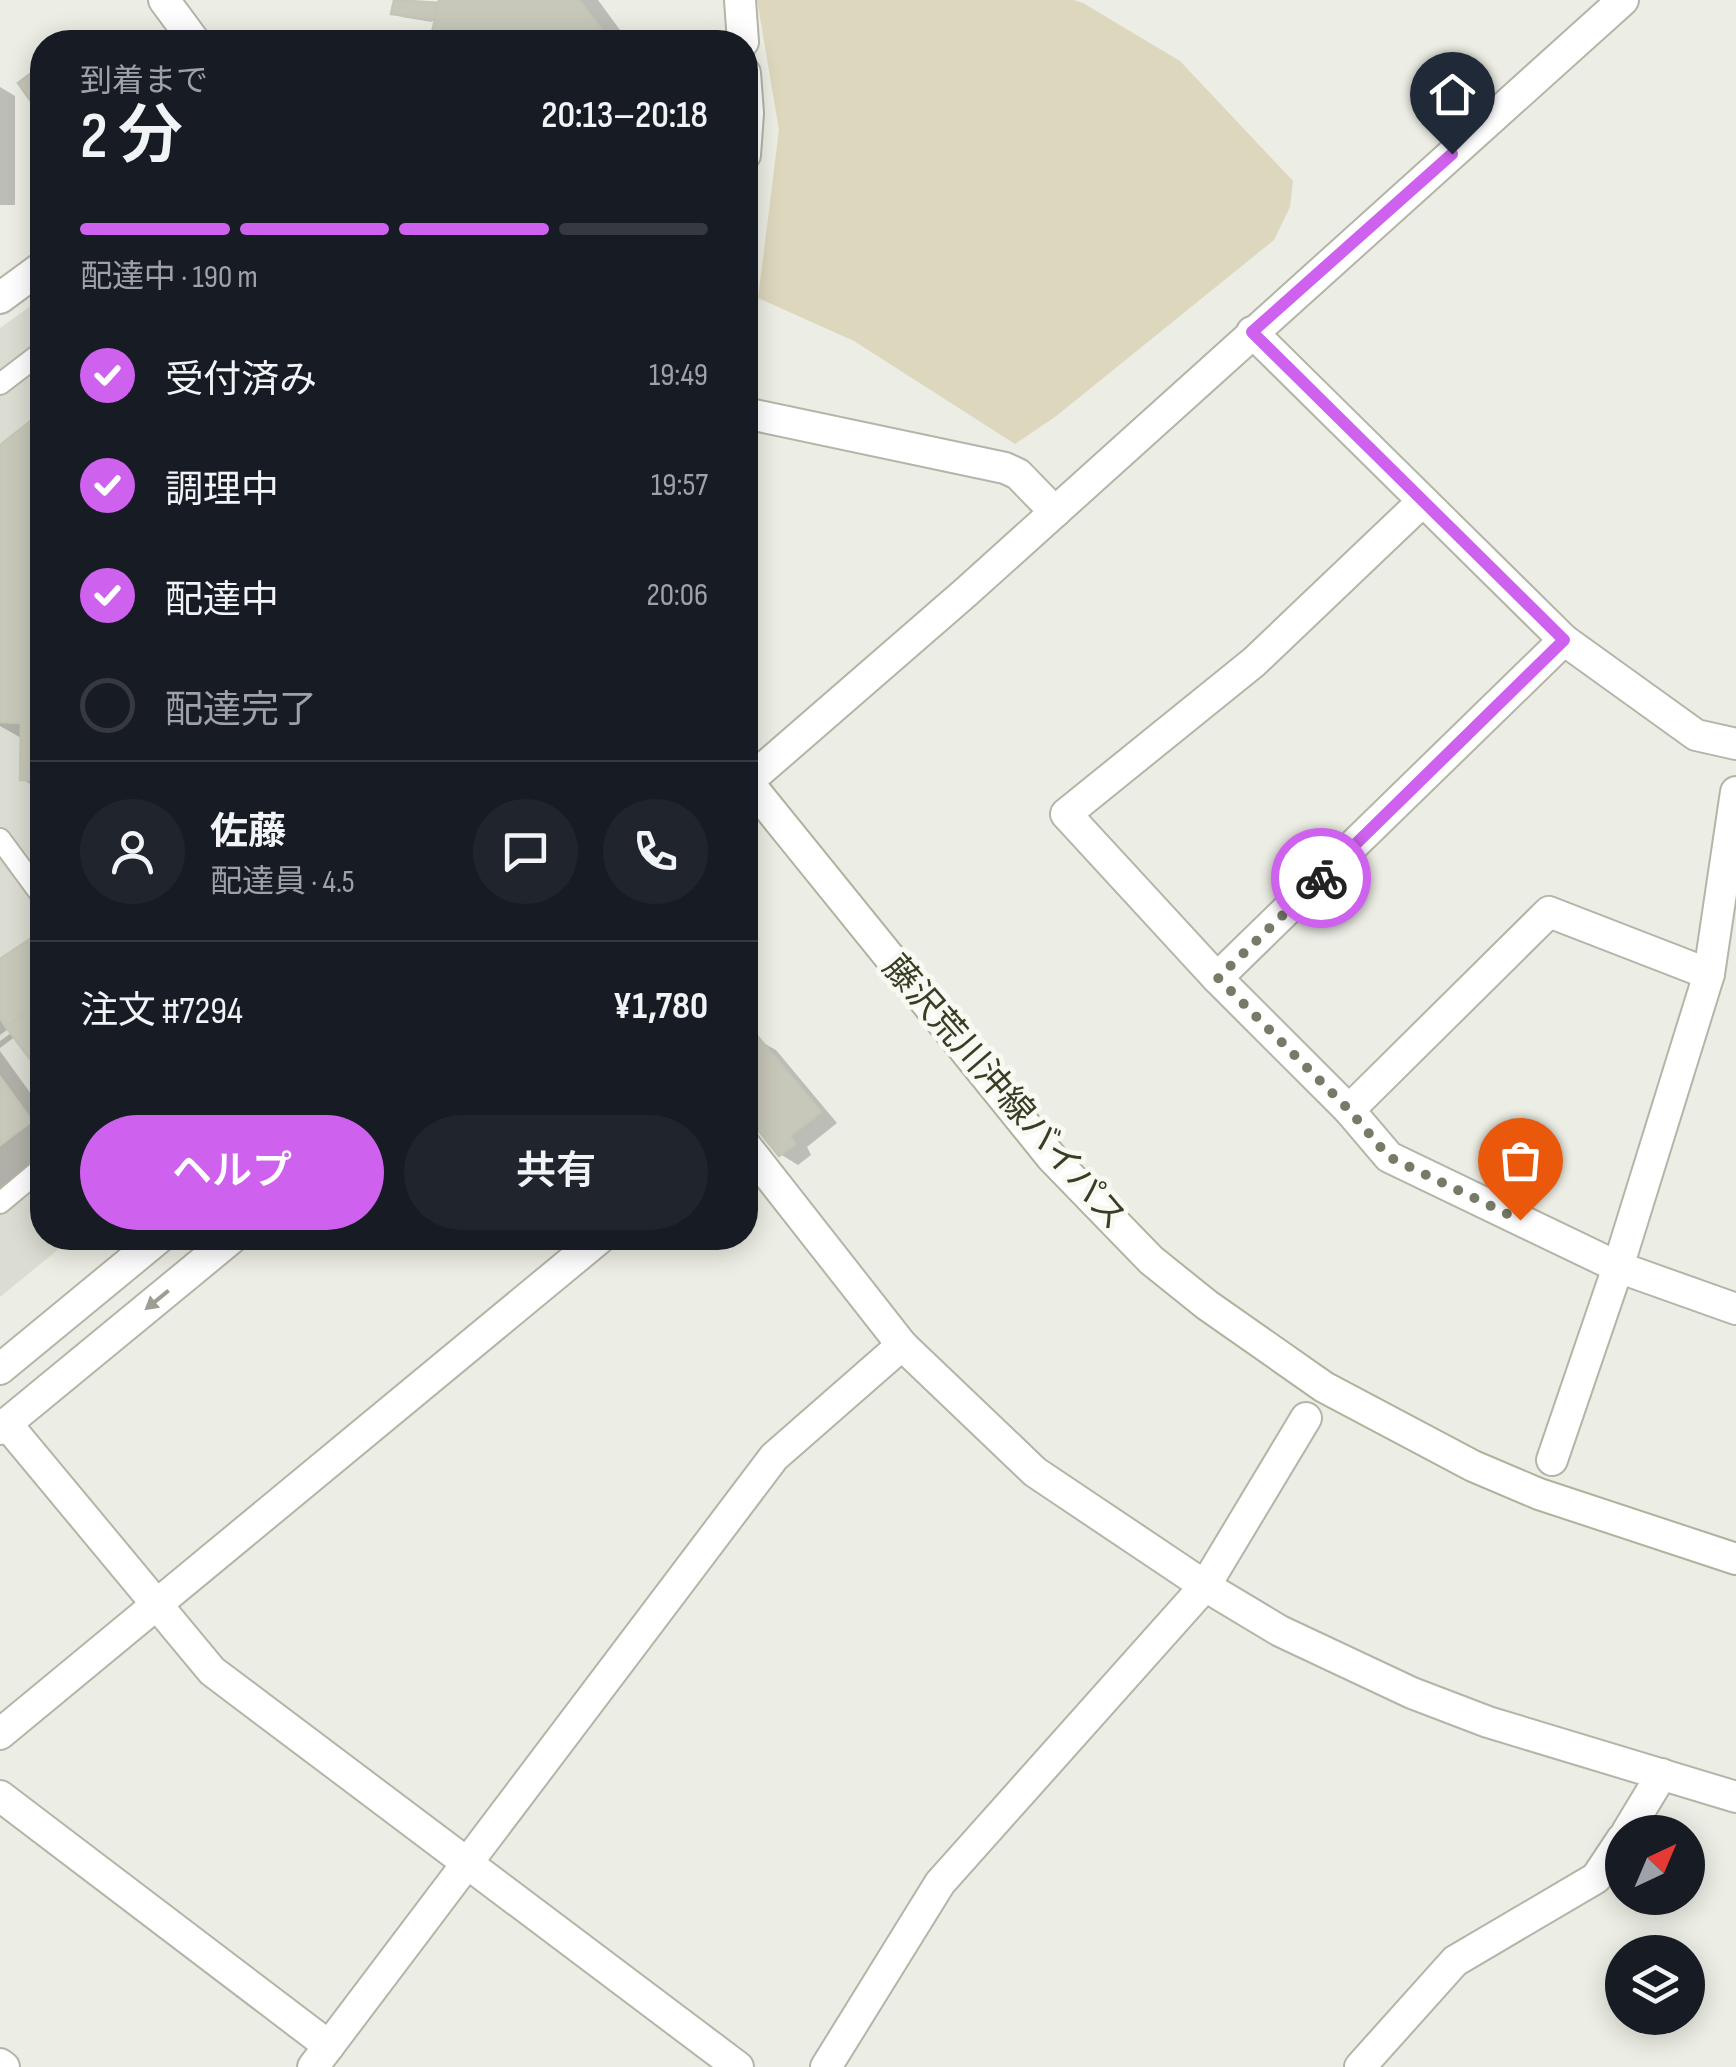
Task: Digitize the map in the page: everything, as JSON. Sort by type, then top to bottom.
[{"type":"street","points":[[164,0],[186,30]]},
{"type":"street","points":[[740,0],[742,30]]},
{"type":"street","points":[[758,770],[1055,512],[1623,0]]},
{"type":"street","points":[[0,298],[30,276]]},
{"type":"street","points":[[1252,332],[1564,640],[1696,736],[1736,744]]},
{"type":"street","points":[[758,415],[1005,468],[1018,474],[1055,512]]},
{"type":"street","points":[[1422,502],[1254,662],[1066,814],[1218,978],[1349,1110],[1389,1157],[1618,1267],[1736,1308]]},
{"type":"street","points":[[1218,978],[1564,640]]},
{"type":"street","points":[[1552,1460],[1618,1267],[1709,974],[1736,792]]},
{"type":"street","name":"藤沢荒川沖線バイパス","points":[[758,797],[1052,1158],[1151,1260],[1207,1305],[1324,1388],[1473,1466],[1539,1494],[1736,1559]]},
{"type":"street","points":[[1349,1110],[1549,912],[1709,974]]},
{"type":"street","points":[[758,1161],[902,1344],[1035,1472],[1205,1586],[1280,1631],[1412,1692],[1488,1722],[1736,1797]]},
{"type":"street","points":[[0,1369],[144,1250]]},
{"type":"street","points":[[217,1250],[3,1426],[212,1671],[738,2067]]},
{"type":"street","points":[[0,1734],[586,1250]]},
{"type":"street","points":[[0,1796],[321,2057],[774,1457],[902,1344]]},
{"type":"street","points":[[826,2067],[940,1883],[1205,1586],[1306,1418]]},
{"type":"street","points":[[1637,1815],[1662,1774]]},
{"type":"street","points":[[1360,2067],[1455,1961],[1596,1878],[1605,1864]]},
{"type":"lane","points":[[0,384],[30,361]]},
{"type":"lane","points":[[0,840],[30,880]]},
{"type":"lane","points":[[0,1204],[30,1178]]},
{"type":"shaded area","points":[[757,0],[1083,3],[1180,61],[1293,181],[1290,207],[1274,240],[1055,417],[1015,444],[854,341],[758,298],[779,130]]},
{"type":"shaded area","points":[[30,307],[30,1250],[57,1250],[0,1297],[0,328]]},
{"type":"building","points":[[394,0],[439,3],[435,20],[391,14]]},
{"type":"building","points":[[439,0],[579,0],[602,30],[433,30]]},
{"type":"building","points":[[30,74],[30,100],[18,83]]},
{"type":"building","points":[[30,421],[30,780],[20,780],[21,723],[0,722],[0,445]]},
{"type":"building","points":[[30,939],[30,1009],[6,1027],[0,1018],[0,959]]},
{"type":"building","points":[[30,1009],[30,1059],[6,1027]]},
{"type":"building","points":[[758,1037],[821,1112],[790,1136],[795,1144],[779,1156],[758,1130]]},
{"type":"building","points":[[0,1077],[30,1122],[0,1145]]},
{"type":"way so far","points":[[1321,878],[1218,978],[1349,1110],[1389,1157],[1520,1220]]},
{"type":"route","points":[[1321,878],[1564,640],[1252,332],[1452,154]]}]
